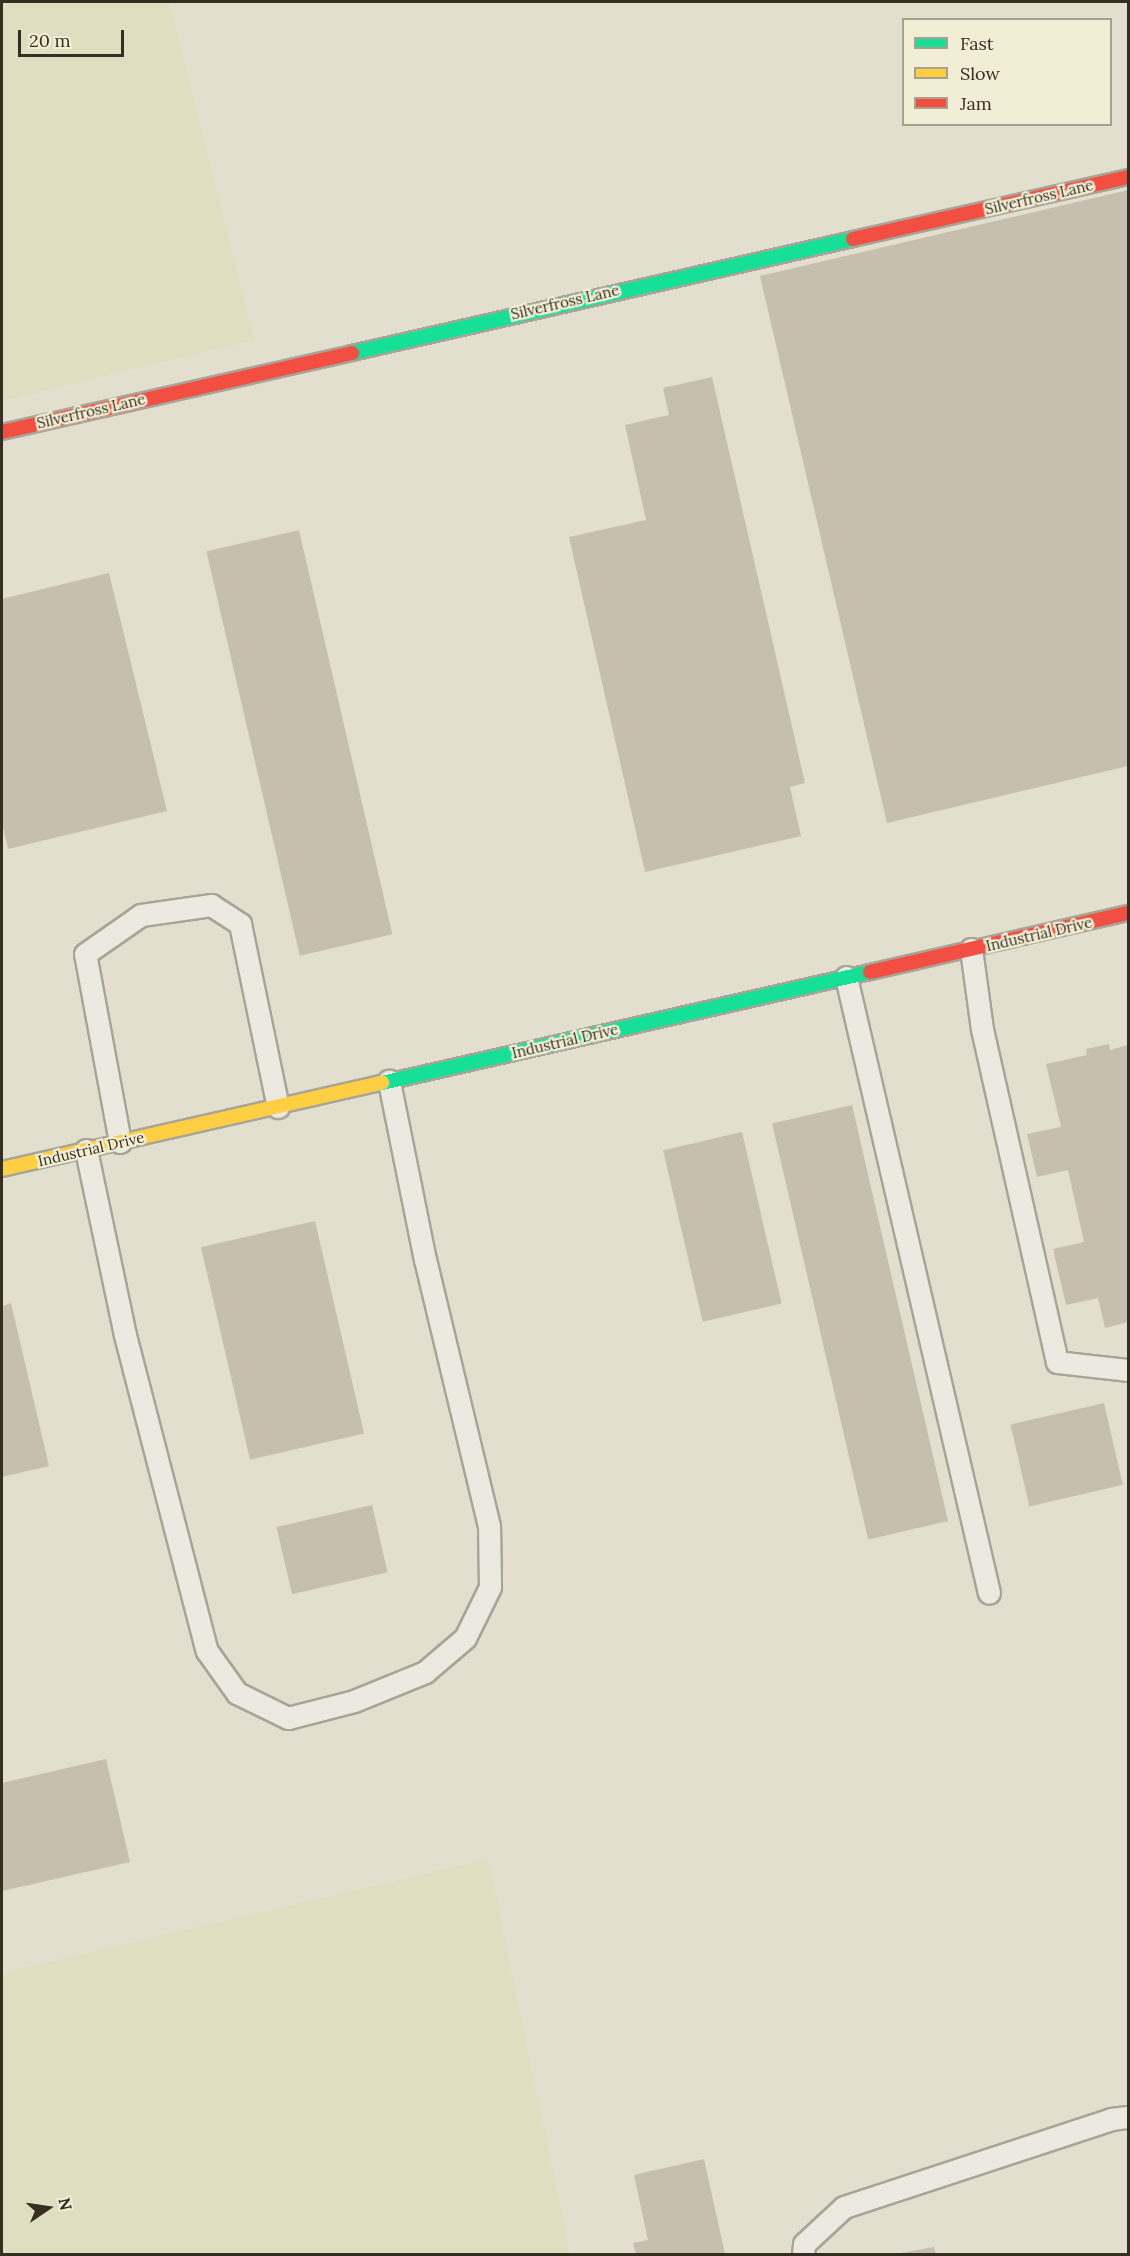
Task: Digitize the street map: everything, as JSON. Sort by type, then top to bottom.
[{"type":"street","name":"Silverfross Lane","points":[[2,432],[1128,177]]},
{"type":"street","name":"Industrial Drive","points":[[2,1169],[1128,913]]},
{"type":"lane","points":[[120,1142],[85,954],[141,915],[211,905],[240,924],[278,1107]]},
{"type":"lane","points":[[971,949],[982,1029],[1057,1362],[1128,1370]]},
{"type":"lane","points":[[846,977],[989,1593]]},
{"type":"lane","points":[[86,1150],[125,1335],[207,1651],[237,1693],[288,1718],[354,1701],[425,1672],[465,1638],[490,1587],[489,1526],[424,1260],[389,1081]]},
{"type":"lane","points":[[803,2254],[804,2244],[844,2207],[1111,2119],[1128,2117]]},
{"type":"shaded area","points":[[2,2],[169,2],[254,340],[2,401]]},
{"type":"shaded area","points":[[488,1859],[570,2254],[2,2254],[2,1973]]},
{"type":"building","points":[[1128,190],[1128,766],[887,823],[760,276]]},
{"type":"building","points":[[712,377],[805,783],[790,787],[801,836],[645,872],[569,537],[646,520],[625,425],[669,415],[663,388]]},
{"type":"building","points":[[299,530],[392,934],[300,956],[206,551]]},
{"type":"building","points":[[109,573],[167,811],[8,849],[2,823],[2,599]]},
{"type":"building","points":[[1109,1044],[1110,1050],[1128,1045],[1128,1322],[1105,1328],[1098,1298],[1066,1305],[1053,1249],[1084,1242],[1068,1170],[1037,1177],[1027,1134],[1061,1127],[1046,1064],[1087,1055],[1086,1049]]},
{"type":"building","points":[[852,1105],[948,1521],[868,1540],[772,1123]]},
{"type":"building","points":[[742,1132],[782,1303],[703,1322],[663,1150]]},
{"type":"building","points":[[315,1221],[364,1433],[250,1460],[201,1247]]},
{"type":"building","points":[[11,1303],[49,1466],[2,1477],[2,1306]]},
{"type":"building","points":[[1104,1403],[1123,1485],[1029,1506],[1010,1425]]},
{"type":"building","points":[[372,1505],[388,1572],[292,1594],[277,1527]]},
{"type":"building","points":[[106,1759],[130,1862],[2,1891],[2,1783]]},
{"type":"building","points":[[704,2159],[725,2254],[636,2254],[633,2243],[648,2240],[634,2175]]},
{"type":"building","points":[[934,2247],[936,2254],[901,2254],[901,2253]]},
{"type":"traffic: fast","points":[[352,353],[853,239]]},
{"type":"traffic: fast","points":[[382,1083],[870,972]]},
{"type":"traffic: slow","points":[[2,1169],[382,1083]]},
{"type":"traffic: jam","points":[[853,239],[1128,177]]},
{"type":"traffic: jam","points":[[2,432],[352,353]]},
{"type":"traffic: jam","points":[[870,972],[1128,913]]}]
